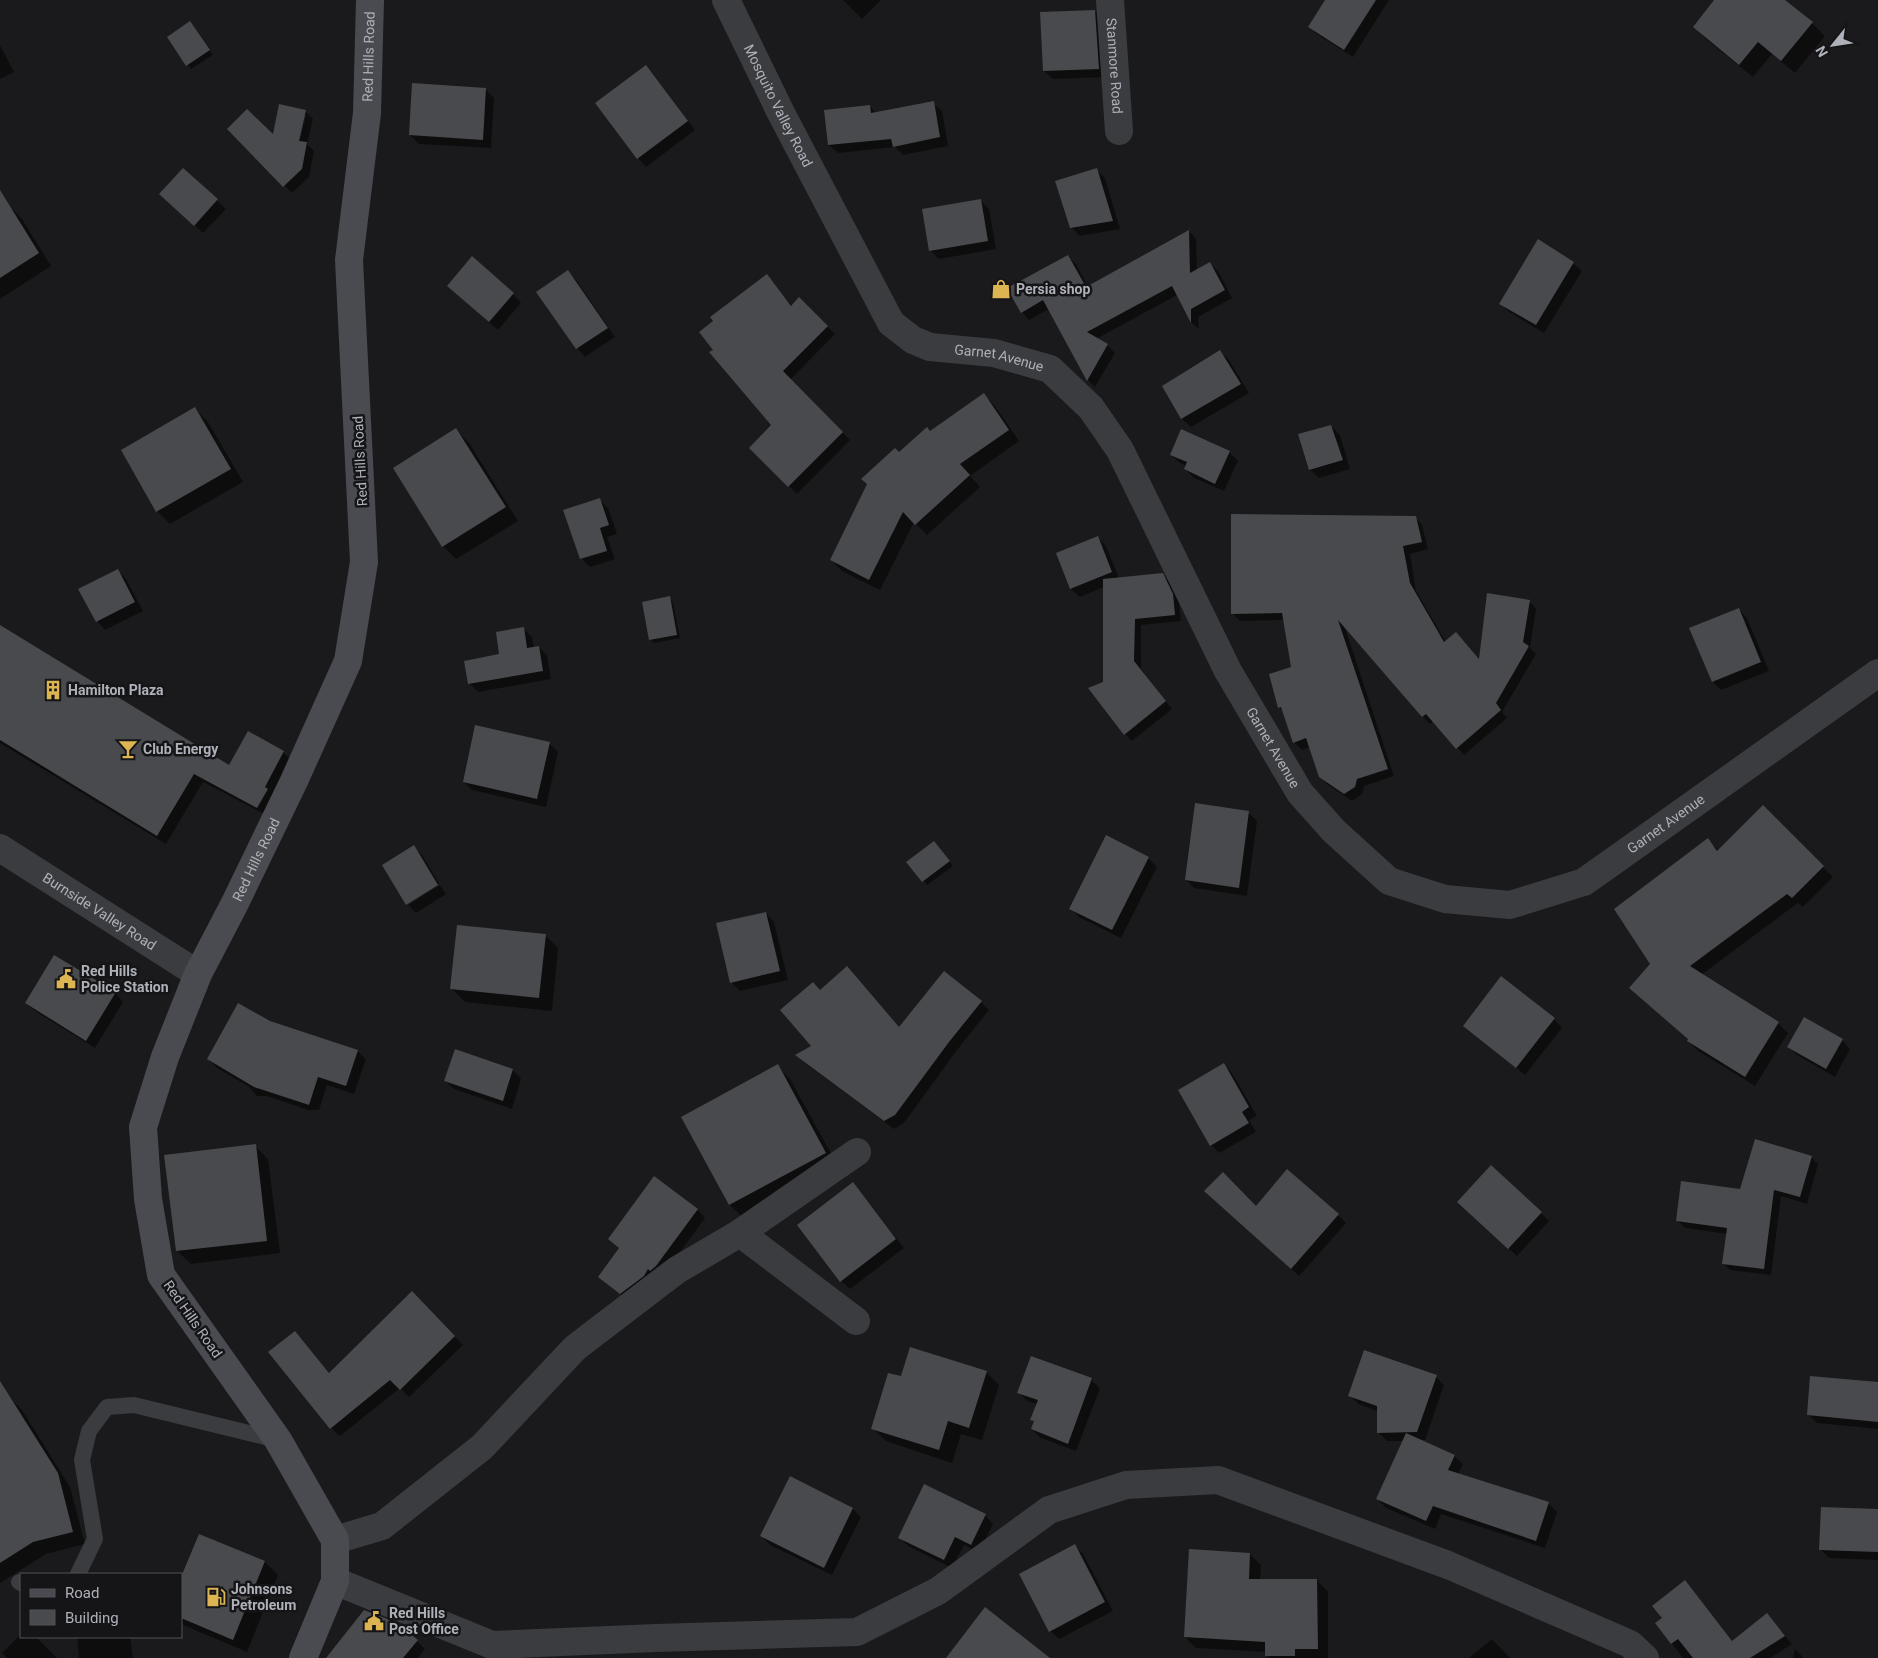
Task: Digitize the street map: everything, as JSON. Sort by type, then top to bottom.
[{"type":"main road","name":"Red Hills Road","points":[[302,1658],[335,1581],[335,1540],[278,1440],[161,1275],[148,1199],[143,1127],[165,1057],[198,974],[234,905],[294,781],[348,661],[364,562],[349,260],[367,113],[370,0]]},
{"type":"street","name":"Mosquito Valley Road","points":[[726,0],[781,113],[832,209]]},
{"type":"street","name":"Stanmore Road","points":[[1110,0],[1119,131]]},
{"type":"street","name":"Garnet Avenue","points":[[832,209],[891,323],[912,340],[930,347],[994,353],[1050,368],[1090,408],[1120,450],[1228,671],[1300,793],[1334,831],[1389,881],[1445,899],[1510,905],[1584,882],[1878,673]]},
{"type":"street","name":"Burnside Valley Road","points":[[0,848],[198,974]]},
{"type":"street","points":[[335,1540],[382,1526],[482,1447],[575,1348],[677,1270],[740,1233],[857,1152]]},
{"type":"street","points":[[740,1233],[856,1321]]},
{"type":"street","points":[[335,1581],[484,1652],[656,1638],[856,1632],[938,1591],[1049,1510],[1126,1485],[1218,1480],[1448,1565],[1630,1644],[1645,1658]]},
{"type":"lane","points":[[78,1573],[95,1538],[82,1460],[89,1431],[107,1407],[134,1405],[278,1440]]},
{"type":"building","points":[[1325,0],[1376,0],[1344,50],[1308,27]]},
{"type":"building","points":[[1714,0],[1785,0],[1813,22],[1781,61],[1758,42],[1739,65],[1693,27]]},
{"type":"building","points":[[1095,10],[1099,69],[1043,71],[1040,12]]},
{"type":"building","points":[[190,21],[210,50],[186,66],[167,37]]},
{"type":"building","points":[[646,65],[688,121],[637,159],[595,103]]},
{"type":"building","points":[[412,83],[486,88],[483,140],[409,135]]},
{"type":"building","points":[[934,101],[940,137],[893,147],[891,139],[828,145],[824,110],[870,105],[871,113]]},
{"type":"building","points":[[279,104],[306,110],[299,141],[307,142],[302,169],[283,187],[227,129],[247,109],[273,134]]},
{"type":"building","points":[[183,168],[218,199],[194,226],[159,194]]},
{"type":"building","points":[[1097,168],[1113,221],[1070,228],[1055,181]]},
{"type":"building","points":[[0,190],[39,253],[0,278]]},
{"type":"building","points":[[981,199],[988,241],[929,251],[922,209]]},
{"type":"building","points":[[1189,230],[1190,273],[1210,262],[1225,290],[1191,309],[1191,323],[1172,286],[1087,332],[1108,344],[1087,381],[1043,300],[1021,313],[1007,288],[1068,255],[1086,287]]},
{"type":"building","points":[[1538,239],[1574,262],[1536,325],[1499,304]]},
{"type":"building","points":[[472,256],[514,293],[489,322],[447,286]]},
{"type":"building","points":[[568,270],[608,328],[576,349],[536,292]]},
{"type":"building","points":[[767,274],[791,306],[799,297],[828,326],[783,371],[843,432],[788,487],[749,448],[771,425],[709,352],[713,350],[699,332],[713,321],[710,317]]},
{"type":"building","points":[[1220,350],[1241,384],[1181,419],[1162,386]]},
{"type":"building","points":[[984,393],[1009,430],[960,464],[970,475],[915,525],[903,512],[869,580],[830,560],[867,484],[861,479],[895,448],[899,452],[927,427],[930,431]]},
{"type":"building","points":[[195,407],[231,469],[156,512],[121,450]]},
{"type":"building","points":[[1331,425],[1343,460],[1309,470],[1298,434]]},
{"type":"building","points":[[456,428],[506,507],[442,547],[393,468]]},
{"type":"building","points":[[1181,429],[1230,451],[1215,484],[1184,469],[1187,462],[1170,455]]},
{"type":"building","points":[[600,498],[609,525],[600,528],[607,551],[580,559],[563,510]]},
{"type":"building","points":[[1231,514],[1416,516],[1422,542],[1403,546],[1410,583],[1444,642],[1456,632],[1479,659],[1487,593],[1530,600],[1523,642],[1529,646],[1496,703],[1501,710],[1456,749],[1426,714],[1422,717],[1338,620],[1388,769],[1357,779],[1355,787],[1344,794],[1319,777],[1306,738],[1293,743],[1281,707],[1278,708],[1269,674],[1291,667],[1282,613],[1231,614]]},
{"type":"building","points":[[1098,536],[1112,572],[1070,589],[1056,553]]},
{"type":"building","points":[[118,569],[135,602],[96,622],[78,589]]},
{"type":"building","points":[[1163,573],[1173,594],[1175,615],[1135,619],[1134,661],[1166,701],[1124,735],[1088,688],[1103,682],[1103,579]]},
{"type":"building","points":[[670,596],[677,635],[649,640],[642,602]]},
{"type":"building","points":[[1739,608],[1761,662],[1712,682],[1689,628]]},
{"type":"building","name":"Hamilton Plaza","points":[[0,625],[229,765],[248,731],[284,751],[265,787],[268,789],[257,808],[194,774],[157,836],[0,740]]},
{"type":"building","points":[[524,627],[527,648],[539,646],[543,671],[468,684],[464,661],[499,654],[496,632]]},
{"type":"building","points":[[475,725],[550,742],[537,799],[463,782]]},
{"type":"building","points":[[1195,803],[1249,811],[1239,888],[1185,880]]},
{"type":"building","points":[[1763,805],[1824,866],[1792,898],[1787,894],[1690,966],[1779,1022],[1745,1077],[1687,1041],[1688,1039],[1629,988],[1650,964],[1614,909],[1708,838],[1717,851]]},
{"type":"building","points":[[1106,835],[1149,857],[1112,930],[1069,909]]},
{"type":"building","points":[[934,841],[950,861],[922,882],[906,862]]},
{"type":"building","points":[[414,845],[438,885],[406,905],[382,865]]},
{"type":"building","points":[[766,912],[780,971],[730,983],[716,923]]},
{"type":"building","points":[[457,925],[546,934],[539,998],[450,989]]},
{"type":"building","name":"Red Hills Police Station","points":[[54,955],[116,992],[86,1041],[25,1003]]},
{"type":"building","points":[[847,966],[899,1027],[944,971],[982,1001],[895,1115],[884,1121],[795,1055],[811,1046],[780,1010],[813,982],[820,990]]},
{"type":"building","points":[[1501,976],[1555,1018],[1516,1068],[1463,1026]]},
{"type":"building","points":[[238,1003],[270,1021],[358,1050],[346,1086],[318,1077],[309,1105],[254,1087],[207,1059]]},
{"type":"building","points":[[1804,1017],[1843,1039],[1826,1069],[1787,1047]]},
{"type":"building","points":[[455,1049],[513,1069],[503,1101],[444,1081]]},
{"type":"building","points":[[1224,1063],[1249,1107],[1242,1112],[1249,1123],[1210,1146],[1178,1090]]},
{"type":"building","points":[[778,1064],[826,1153],[729,1205],[681,1117]]},
{"type":"building","points":[[1755,1139],[1812,1156],[1800,1197],[1774,1190],[1764,1269],[1722,1264],[1727,1228],[1676,1221],[1681,1181],[1740,1189]]},
{"type":"building","points":[[256,1144],[267,1241],[176,1251],[164,1155]]},
{"type":"building","points":[[1491,1165],[1542,1212],[1508,1249],[1457,1202]]},
{"type":"building","points":[[1287,1169],[1339,1214],[1291,1269],[1204,1191],[1223,1172],[1256,1206]]},
{"type":"building","points":[[654,1176],[698,1209],[656,1266],[650,1271],[648,1269],[644,1276],[620,1294],[598,1277],[619,1248],[608,1239]]},
{"type":"building","points":[[853,1182],[896,1239],[840,1282],[797,1225]]},
{"type":"building","points":[[412,1291],[455,1336],[400,1390],[390,1380],[330,1429],[268,1352],[295,1331],[329,1373]]},
{"type":"building","points":[[910,1347],[987,1371],[969,1428],[948,1421],[939,1450],[871,1429],[888,1373],[901,1376]]},
{"type":"building","points":[[1364,1350],[1437,1375],[1417,1432],[1377,1433],[1377,1406],[1348,1396]]},
{"type":"building","points":[[1031,1356],[1092,1378],[1068,1444],[1031,1429],[1034,1421],[1030,1420],[1038,1400],[1017,1393]]},
{"type":"building","points":[[1810,1376],[1878,1382],[1878,1422],[1807,1415]]},
{"type":"building","points":[[0,1381],[58,1473],[73,1532],[33,1542],[0,1563]]},
{"type":"building","points":[[1406,1433],[1455,1455],[1448,1470],[1549,1502],[1536,1541],[1433,1506],[1426,1521],[1376,1499]]},
{"type":"building","points":[[790,1476],[853,1508],[824,1568],[760,1536]]},
{"type":"building","points":[[924,1484],[986,1514],[971,1545],[955,1537],[944,1560],[898,1538]]},
{"type":"building","points":[[1821,1507],[1878,1509],[1878,1552],[1819,1550]]},
{"type":"building","name":"Johnsons Petroleum","points":[[199,1534],[265,1561],[233,1640],[182,1618],[182,1575]]},
{"type":"building","points":[[1075,1544],[1105,1602],[1049,1632],[1019,1574]]},
{"type":"building","points":[[1189,1549],[1250,1553],[1249,1579],[1317,1579],[1318,1649],[1295,1649],[1295,1656],[1265,1656],[1265,1642],[1184,1637]]},
{"type":"building","points":[[1685,1580],[1732,1641],[1767,1613],[1785,1636],[1750,1658],[1693,1658],[1678,1639],[1671,1644],[1655,1623],[1662,1618],[1652,1606]]},
{"type":"building","points":[[985,1607],[1050,1658],[946,1658]]},
{"type":"building","name":"Red Hills Post Office","points":[[364,1610],[395,1622],[418,1640],[403,1658],[326,1658]]},
{"type":"place","name":"Persia shop","points":[[1001,289]]},
{"type":"place","name":"Hamilton Plaza","points":[[53,690]]},
{"type":"place","name":"Club Energy","points":[[128,749]]},
{"type":"place","name":"Red Hills Police Station","points":[[66,979]]},
{"type":"place","name":"Johnsons Petroleum","points":[[216,1597]]},
{"type":"place","name":"Red Hills Post Office","points":[[374,1621]]}]
